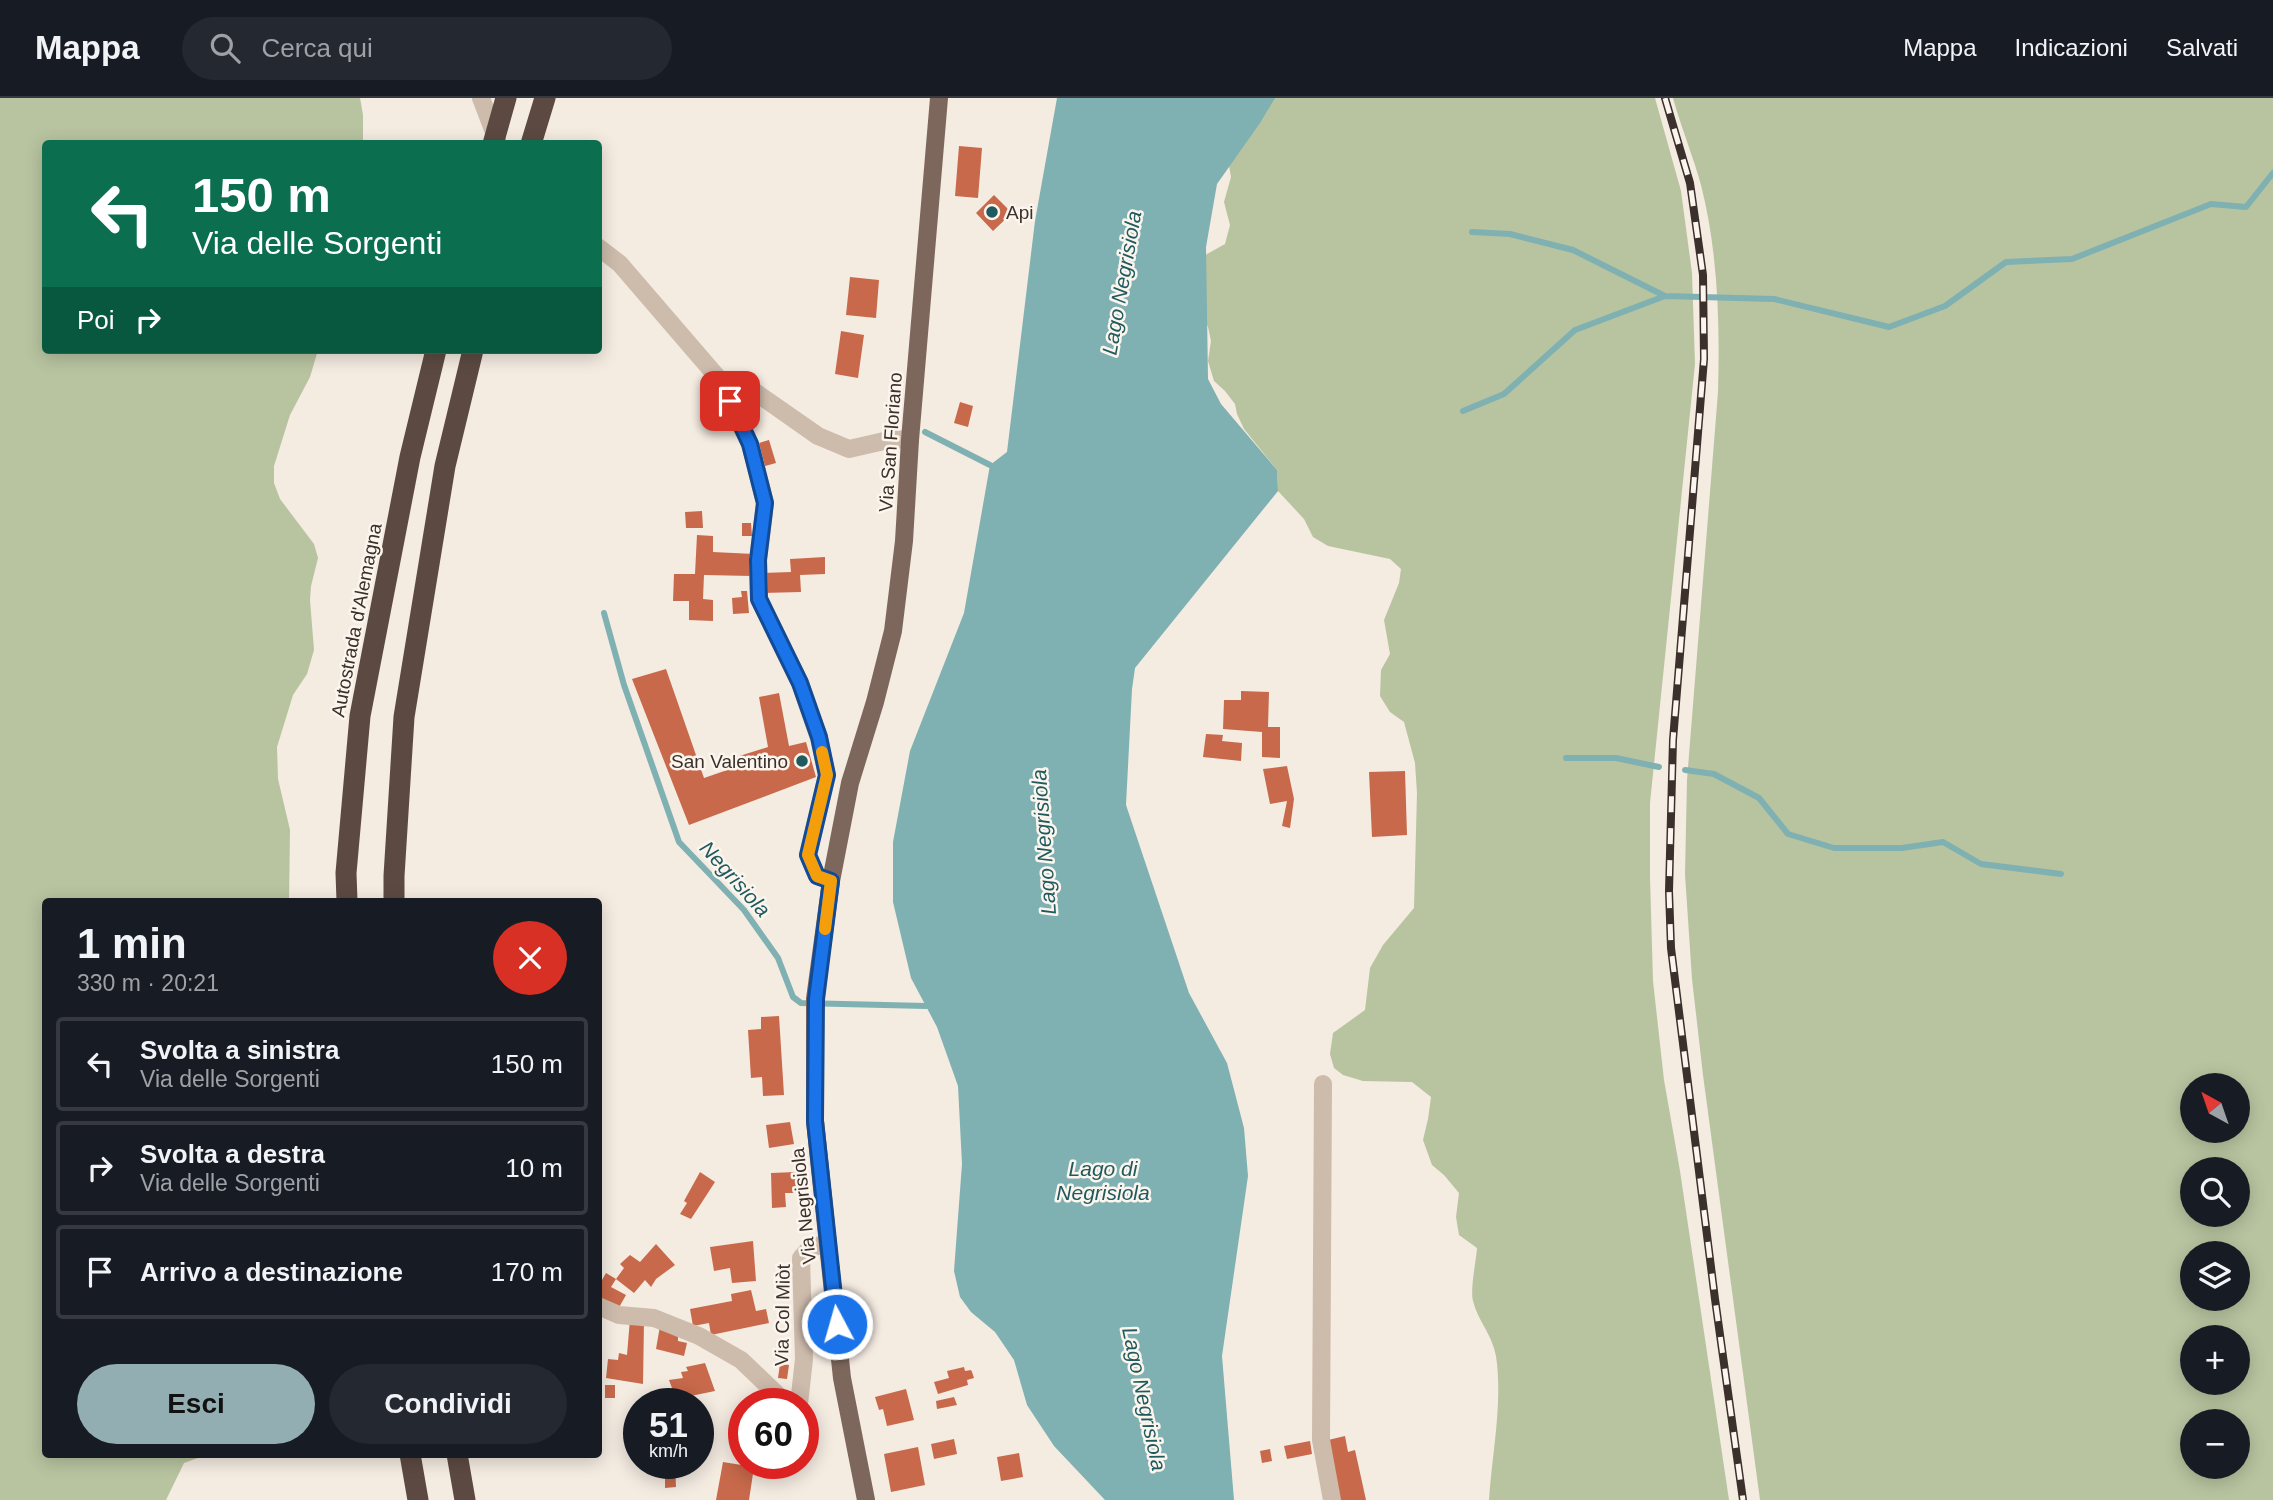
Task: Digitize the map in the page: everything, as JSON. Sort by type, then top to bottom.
[{"type":"highway","points":[[494,140],[506,98]]},
{"type":"highway","points":[[532,140],[545,98]]},
{"type":"highway","name":"Autostrada d'Alemagna","points":[[347,898],[346,873],[360,716],[410,457],[435,354]]},
{"type":"highway","points":[[394,898],[404,717],[445,466],[472,354]]},
{"type":"highway","points":[[411,1458],[418,1500]]},
{"type":"highway","points":[[458,1458],[465,1500]]},
{"type":"main road","name":"Via San Floriano","points":[[850,783],[893,631],[904,541],[939,98]]},
{"type":"main road","name":"Via Negrisiola","points":[[850,783],[831,881],[815,1003],[815,1121],[842,1378],[866,1500]]},
{"type":"street","points":[[481,98],[497,140]]},
{"type":"street","points":[[602,250],[620,264],[719,379],[750,444],[765,503],[758,560],[759,599],[800,683],[819,737],[827,775],[808,855],[817,876],[831,881]]},
{"type":"street","points":[[719,379],[745,385],[818,436],[849,449],[894,439],[910,440]]},
{"type":"street","points":[[1323,1084],[1321,1440],[1332,1500]]},
{"type":"street","name":"Via Col Miòt","points":[[801,1388],[804,1359],[801,1258],[810,1248],[828,1243]]},
{"type":"street","name":"Via Col Miòt","points":[[602,1308],[619,1315],[654,1318],[699,1336],[741,1360],[773,1388]]},
{"type":"green space","points":[[0,98],[360,98],[363,140],[42,140],[42,354],[317,354],[310,377],[290,415],[274,466],[274,483],[280,499],[314,544],[318,558],[310,600],[314,650],[307,674],[293,695],[277,747],[278,779],[290,830],[289,898],[42,898],[42,1458],[198,1458],[184,1463],[166,1500],[0,1500]]},
{"type":"green space","points":[[1258,98],[1655,98],[1681,191],[1692,273],[1695,364],[1650,803],[1653,981],[1664,1080],[1729,1500],[1489,1500],[1498,1410],[1496,1356],[1473,1301],[1477,1248],[1459,1235],[1456,1217],[1459,1193],[1432,1165],[1423,1140],[1431,1097],[1412,1082],[1363,1081],[1343,1075],[1334,1068],[1330,1054],[1333,1033],[1365,1010],[1370,968],[1383,945],[1414,908],[1417,793],[1415,763],[1404,722],[1390,712],[1380,696],[1381,670],[1390,654],[1384,620],[1399,583],[1401,569],[1390,559],[1328,546],[1313,537],[1304,519],[1278,491],[1277,470],[1244,429],[1235,404],[1214,381],[1208,361],[1211,341],[1201,312],[1200,258],[1225,244],[1230,225],[1224,202],[1231,177],[1227,155]]},
{"type":"green space","points":[[1673,98],[2273,98],[2273,1500],[1760,1500],[1703,1075],[1692,979],[1685,874],[1687,780],[1718,392],[1719,340],[1711,236],[1698,174]]},
{"type":"water","name":"Lago di Negrisiola","points":[[1057,98],[1275,98],[1217,184],[1206,247],[1208,379],[1221,404],[1277,470],[1278,491],[1135,668],[1126,805],[1189,993],[1227,1063],[1244,1128],[1248,1176],[1222,1356],[1234,1500],[1105,1500],[1054,1446],[1027,1405],[1014,1360],[995,1332],[971,1312],[960,1297],[954,1271],[962,1164],[958,1086],[937,1027],[911,978],[893,902],[893,842],[910,751],[964,613],[990,465],[1007,452],[1035,221]]},
{"type":"building","points":[[959,146],[982,148],[978,198],[955,196]]},
{"type":"building","points":[[994,195],[1012,213],[993,231],[976,213]]},
{"type":"building","points":[[850,277],[879,280],[876,318],[846,315]]},
{"type":"building","points":[[841,331],[864,335],[858,378],[835,374]]},
{"type":"building","points":[[960,402],[973,406],[968,427],[954,423]]},
{"type":"building","points":[[769,440],[776,463],[765,466],[759,443]]},
{"type":"building","points":[[702,511],[703,528],[686,528],[685,512]]},
{"type":"building","points":[[742,523],[751,523],[752,536],[742,536]]},
{"type":"building","points":[[697,535],[713,536],[713,552],[754,554],[752,576],[704,575],[703,599],[713,600],[713,621],[689,620],[689,601],[673,601],[674,574],[695,574]]},
{"type":"building","points":[[825,557],[825,574],[800,575],[801,592],[762,593],[762,573],[791,572],[790,559]]},
{"type":"building","points":[[741,591],[747,591],[749,613],[733,614],[732,598],[742,597]]},
{"type":"building","points":[[666,669],[704,778],[736,767],[733,758],[768,747],[759,697],[779,693],[789,746],[806,742],[816,777],[689,825],[632,679]]},
{"type":"building","points":[[1241,691],[1269,692],[1268,727],[1280,727],[1280,758],[1262,757],[1262,732],[1223,729],[1224,700],[1241,700]]},
{"type":"building","points":[[1206,734],[1223,735],[1222,741],[1242,743],[1241,761],[1203,757]]},
{"type":"building","points":[[1287,766],[1294,799],[1290,828],[1282,826],[1287,801],[1270,804],[1263,769]]},
{"type":"building","points":[[1405,771],[1407,835],[1372,837],[1369,772]]},
{"type":"building","points":[[779,1016],[784,1095],[763,1096],[762,1077],[751,1078],[748,1030],[761,1029],[761,1017]]},
{"type":"building","points":[[790,1122],[794,1144],[769,1148],[766,1125]]},
{"type":"building","points":[[700,1172],[715,1182],[691,1219],[680,1214]]},
{"type":"building","points":[[796,1172],[797,1193],[785,1193],[786,1207],[772,1208],[771,1173]]},
{"type":"building","points":[[753,1241],[756,1281],[732,1283],[730,1268],[714,1271],[710,1247]]},
{"type":"building","points":[[656,1244],[675,1265],[656,1279],[651,1287],[645,1280],[634,1293],[616,1279],[624,1268],[620,1264],[630,1255],[640,1262]]},
{"type":"building","points":[[606,1273],[616,1279],[611,1287],[626,1295],[617,1311],[602,1302],[602,1280]]},
{"type":"building","points":[[751,1290],[756,1311],[766,1309],[769,1323],[711,1335],[709,1323],[693,1326],[690,1309],[732,1301],[731,1294]]},
{"type":"building","points":[[630,1319],[644,1321],[643,1384],[606,1378],[608,1359],[618,1360],[619,1353],[627,1355]]},
{"type":"building","points":[[660,1326],[678,1334],[678,1341],[687,1343],[684,1356],[656,1349]]},
{"type":"building","points":[[705,1363],[714,1388],[672,1388],[669,1380],[683,1378],[681,1372],[688,1371],[686,1367]]},
{"type":"building","points":[[780,1364],[789,1365],[787,1379],[778,1378]]},
{"type":"building","points":[[964,1367],[965,1371],[971,1370],[974,1378],[967,1380],[968,1385],[938,1394],[934,1382],[949,1378],[947,1371]]},
{"type":"building","points":[[605,1385],[615,1385],[615,1398],[605,1398]]},
{"type":"building","points":[[906,1389],[914,1420],[887,1426],[883,1409],[879,1410],[875,1397]]},
{"type":"building","points":[[954,1397],[957,1405],[937,1409],[936,1401]]},
{"type":"building","points":[[1345,1436],[1348,1452],[1355,1450],[1366,1500],[1335,1500],[1324,1441]]},
{"type":"building","points":[[954,1439],[957,1454],[934,1459],[931,1444]]},
{"type":"building","points":[[1310,1441],[1312,1454],[1287,1459],[1284,1446]]},
{"type":"building","points":[[918,1447],[925,1485],[891,1492],[884,1454]]},
{"type":"building","points":[[1270,1449],[1272,1461],[1262,1463],[1260,1451]]},
{"type":"building","points":[[1019,1453],[1023,1477],[1001,1481],[997,1457]]},
{"type":"building","points":[[723,1462],[728,1463],[728,1479],[752,1479],[749,1500],[716,1500]]},
{"type":"building","points":[[665,1479],[676,1479],[676,1487],[665,1488]]},
{"type":"waterway","points":[[1472,232],[1510,234],[1573,250],[1665,296],[1774,299],[1889,327],[1945,306],[2006,262],[2072,259],[2211,204],[2246,207],[2273,173]]},
{"type":"waterway","points":[[1463,411],[1504,394],[1575,330],[1665,296]]},
{"type":"waterway","points":[[925,432],[990,465]]},
{"type":"waterway","name":"Negrisiola","points":[[604,613],[624,685],[679,842],[744,910],[778,958],[793,997],[801,1003],[926,1006]]},
{"type":"waterway","points":[[1566,758],[1616,758],[1659,767]]},
{"type":"waterway","points":[[1685,770],[1714,774],[1759,798],[1788,834],[1834,848],[1902,848],[1943,842],[1981,864],[2061,874]]},
{"type":"railway","points":[[1665,98],[1690,183],[1703,275],[1704,359],[1673,740],[1669,891],[1671,948],[1743,1500]]},
{"type":"slow traffic","points":[[822,752],[827,775],[808,855],[817,876],[831,881],[825,929]]},
{"type":"place","name":"Api","points":[[992,212]]},
{"type":"place","name":"San Valentino","points":[[802,761]]},
{"type":"route","points":[[730,401],[750,444],[765,503],[758,560],[759,599],[800,683],[819,737],[827,775],[808,855],[817,876],[831,881],[816,999],[815,1121],[837,1324]]},
{"type":"water label","name":"Lago Negrisiola","points":[[1122,283]]},
{"type":"water label","name":"Lago Negrisiola","points":[[1044,842]]},
{"type":"water label","name":"Lago Negrisiola","points":[[1144,1399]]}]
